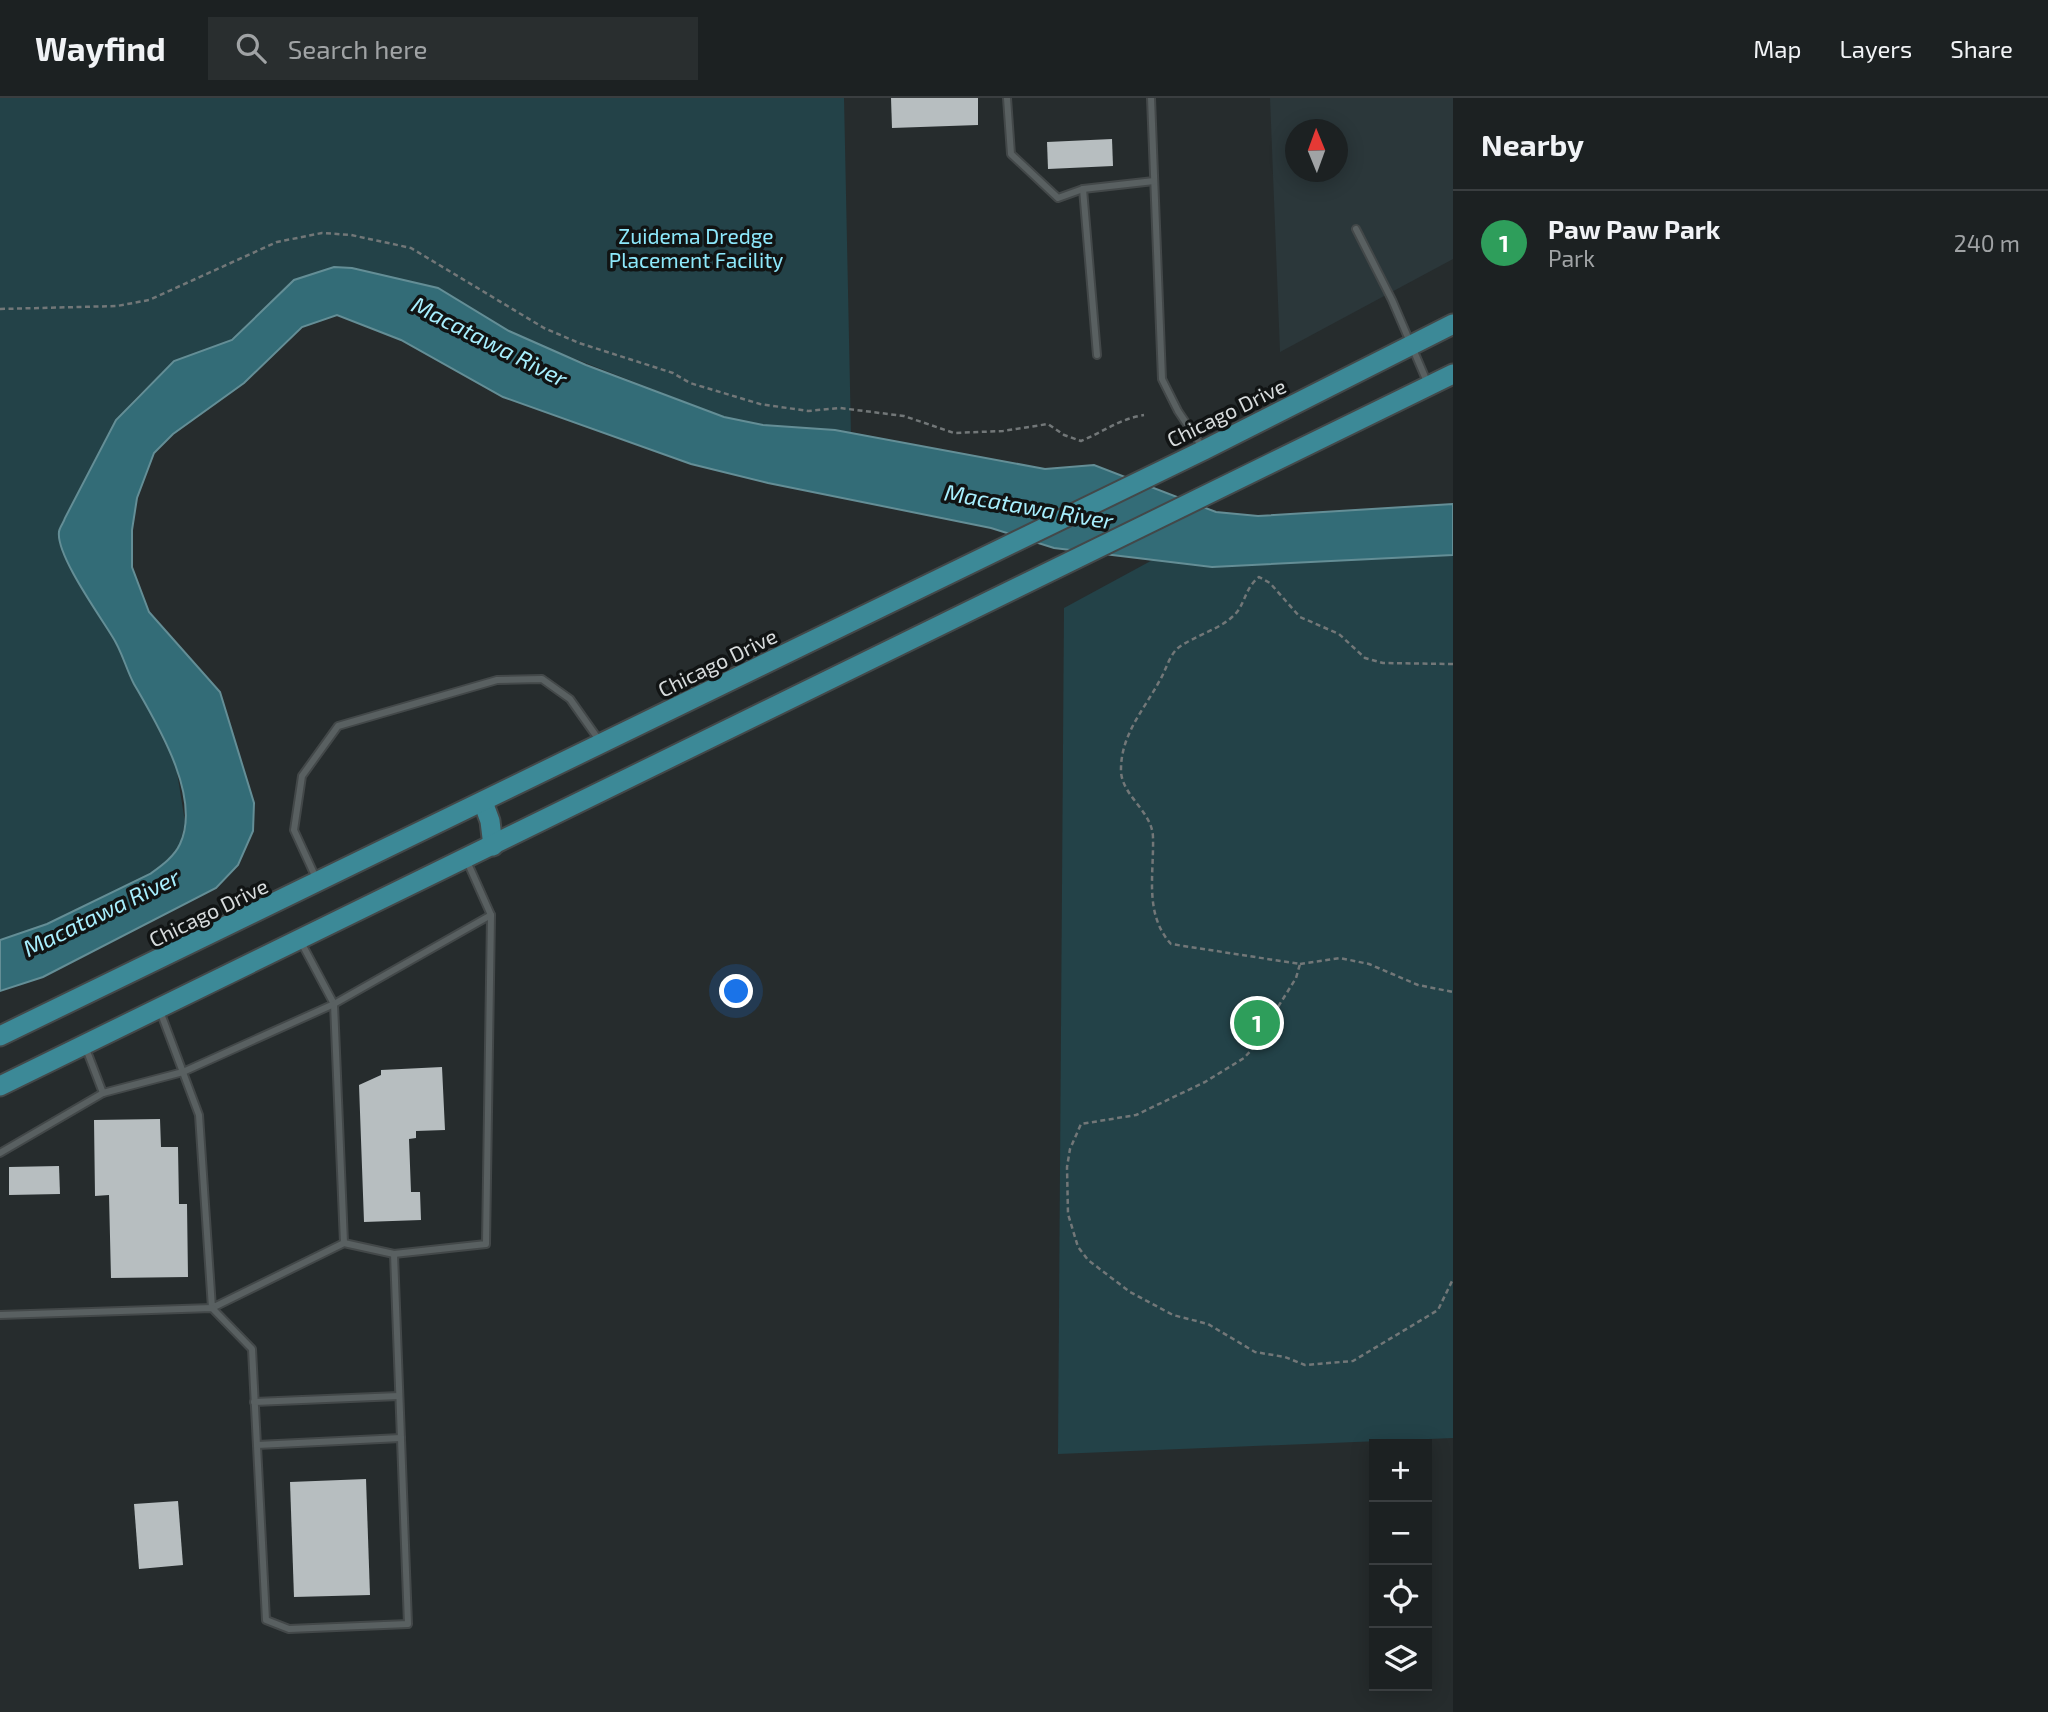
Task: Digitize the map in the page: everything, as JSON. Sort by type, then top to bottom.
[{"type":"main road","name":"Chicago Drive","points":[[0,1037],[602,744],[1000,546],[1204,450],[1453,324]]},
{"type":"main road","points":[[0,1086],[1453,374]]},
{"type":"main road","points":[[483,802],[490,821],[493,846]]},
{"type":"lane","points":[[1007,98],[1011,154],[1058,198],[1083,189],[1154,181]]},
{"type":"lane","points":[[1151,98],[1162,379],[1178,411],[1204,450]]},
{"type":"lane","points":[[1083,189],[1097,355]]},
{"type":"lane","points":[[1356,229],[1392,300],[1429,386]]},
{"type":"lane","points":[[318,883],[294,830],[302,775],[338,726],[497,680],[542,679],[570,699],[602,744]]},
{"type":"lane","points":[[0,1315],[212,1308],[344,1243],[394,1254],[485,1244],[491,915],[466,859]]},
{"type":"lane","points":[[0,1153],[103,1093],[183,1072],[334,1004],[491,915]]},
{"type":"lane","points":[[300,941],[334,1004],[344,1243]]},
{"type":"lane","points":[[160,1009],[199,1115],[212,1308],[252,1349],[266,1620],[289,1629],[408,1624],[394,1254]]},
{"type":"lane","points":[[84,1044],[103,1093]]},
{"type":"lane","points":[[254,1402],[400,1396]]},
{"type":"lane","points":[[257,1446],[401,1438]]},
{"type":"path","points":[[0,309],[117,306],[149,300],[277,242],[321,233],[351,235],[411,248],[544,328],[579,343],[673,373],[690,383],[760,404],[808,411],[840,408],[904,416],[954,433],[1003,431],[1048,424],[1080,441],[1099,434],[1112,424],[1144,415]]},
{"type":"path","points":[[1453,664],[1383,663],[1365,658],[1339,634],[1300,617],[1270,583],[1259,577],[1249,584],[1237,612],[1176,650],[1137,715],[1127,738],[1121,773],[1127,790],[1139,805],[1153,835],[1151,871],[1154,918],[1160,931],[1171,943],[1300,964],[1340,958],[1369,964],[1418,985],[1453,992]]},
{"type":"path","points":[[1300,964],[1296,978],[1278,1007],[1267,1033],[1244,1058],[1205,1082],[1136,1115],[1081,1124],[1070,1149],[1067,1184],[1068,1214],[1078,1247],[1088,1260],[1173,1315],[1208,1325],[1255,1352],[1284,1357],[1305,1365],[1353,1361],[1438,1310],[1453,1279]]},
{"type":"shaded area","points":[[1270,98],[1453,98],[1453,259],[1280,352]]},
{"type":"green space","name":"Zuidema Dredge Placement Facility","points":[[0,98],[844,98],[851,435],[835,430],[763,425],[724,417],[514,335],[438,288],[352,268],[334,267],[294,280],[232,340],[174,361],[135,399],[116,420],[65,518],[77,579],[114,639],[176,766],[185,822],[180,844],[165,863],[150,874],[47,924],[0,940]]},
{"type":"green space","points":[[1453,532],[1453,1438],[1369,1439],[1369,1441],[1058,1454],[1064,608],[1195,537]]},
{"type":"water","name":"Macatawa River","points":[[334,267],[352,268],[438,288],[509,331],[586,365],[724,417],[763,425],[835,430],[1045,469],[1094,465],[1216,512],[1258,516],[1453,504],[1453,555],[1212,567],[1054,548],[991,528],[768,483],[691,464],[503,397],[401,340],[337,315],[302,327],[244,383],[173,434],[154,453],[137,498],[132,530],[132,567],[149,612],[220,692],[254,803],[253,831],[238,865],[216,888],[43,977],[0,991],[0,940],[47,924],[150,874],[174,853],[180,844],[185,825],[185,805],[174,761],[115,642],[71,570],[60,542],[61,527],[116,420],[174,361],[232,340],[294,280]]},
{"type":"building","points":[[891,98],[978,98],[978,125],[892,128]]},
{"type":"building","points":[[1112,139],[1113,166],[1048,169],[1047,142]]},
{"type":"building","points":[[442,1067],[445,1130],[416,1131],[416,1138],[409,1139],[411,1192],[420,1192],[421,1220],[364,1222],[359,1085],[381,1075],[381,1070]]},
{"type":"building","points":[[160,1119],[161,1147],[178,1147],[179,1204],[187,1204],[188,1277],[111,1278],[109,1195],[95,1196],[94,1120]]},
{"type":"building","points":[[59,1166],[60,1194],[9,1195],[9,1167]]},
{"type":"building","points":[[366,1479],[370,1595],[294,1597],[290,1482]]},
{"type":"building","points":[[178,1501],[183,1565],[139,1569],[134,1504]]},
{"type":"place","name":"Paw Paw Park","points":[[1257,1023]]}]
